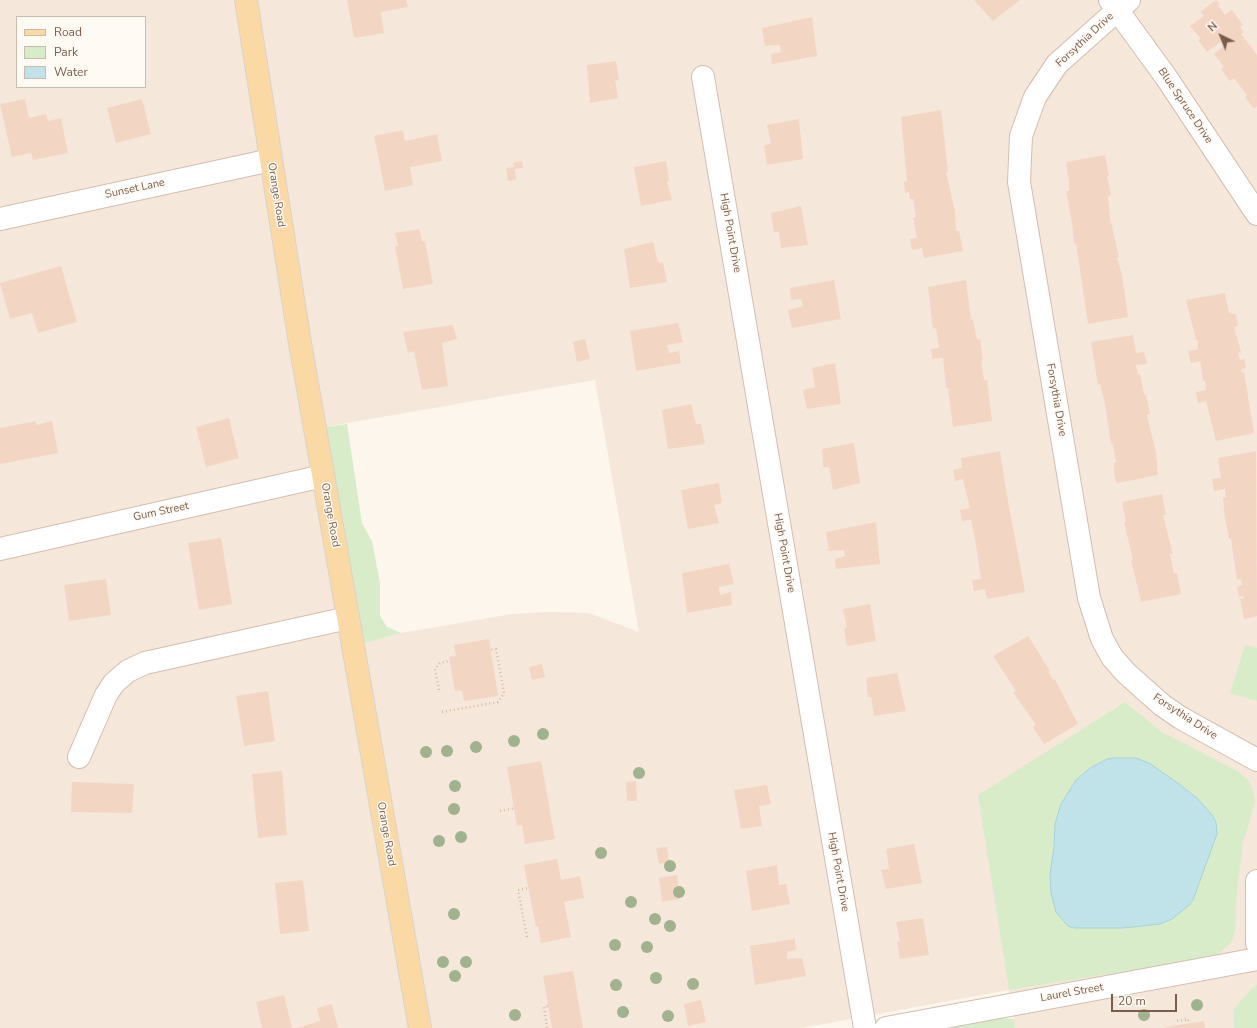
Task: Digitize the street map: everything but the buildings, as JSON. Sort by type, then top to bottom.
[{"type":"main road","name":"Orange Road","points":[[246,0],[323,476],[420,1028]]},
{"type":"street","name":"Blue Spruce Drive","points":[[1119,3],[1257,214]]},
{"type":"street","name":"Forsythia Drive","points":[[1119,3],[1058,64],[1035,97],[1021,136],[1019,182],[1089,598],[1102,639],[1112,657],[1126,673],[1162,705],[1181,718],[1257,760]]},
{"type":"street","name":"High Point Drive","points":[[703,77],[865,1028]]},
{"type":"street","name":"Sunset Lane","points":[[0,219],[271,160]]},
{"type":"street","name":"Gum Street","points":[[0,549],[323,476]]},
{"type":"street","points":[[79,757],[106,695],[114,683],[128,671],[145,663],[348,618]]},
{"type":"street","points":[[1257,880],[1257,943]]},
{"type":"street","name":"Laurel Street","points":[[886,1028],[1257,960]]},
{"type":"path","points":[[442,712],[498,702],[504,693],[496,649],[490,650]]},
{"type":"path","points":[[439,690],[435,669],[440,663],[449,661]]},
{"type":"path","points":[[500,811],[515,808]]},
{"type":"path","points":[[526,937],[518,890],[529,888]]},
{"type":"path","points":[[548,1006],[544,1007],[548,1028]]},
{"type":"path","points":[[1177,1021],[1188,1019],[1189,1023]]},
{"type":"shaded area","points":[[0,0],[240,0],[412,1028],[0,1028]]},
{"type":"shaded area","points":[[257,0],[1257,0],[1257,1028],[1015,1028],[1009,990],[802,1028],[431,1028],[362,644],[401,633],[512,614],[550,612],[589,613],[639,632],[595,380],[324,427]]},
{"type":"green space","points":[[347,424],[362,523],[372,541],[380,583],[380,616],[387,627],[401,633],[362,644],[324,427]]},
{"type":"green space","points":[[1245,645],[1257,648],[1257,701],[1230,693]]},
{"type":"green space","points":[[1125,702],[1162,732],[1239,772],[1249,781],[1253,790],[1255,802],[1243,843],[1237,889],[1235,932],[1232,940],[1226,948],[1213,957],[1009,990],[978,795]]},
{"type":"green space","points":[[1257,985],[1257,1028],[1234,1028],[1233,1010],[1251,989]]},
{"type":"green space","points":[[1001,1018],[1014,1019],[1015,1028],[943,1028]]},
{"type":"water","points":[[1136,758],[1149,763],[1179,784],[1197,798],[1212,815],[1216,822],[1217,834],[1193,900],[1172,919],[1160,924],[1123,928],[1074,928],[1068,926],[1056,912],[1051,893],[1050,875],[1054,847],[1055,824],[1061,804],[1076,780],[1090,768],[1107,759]]}]
